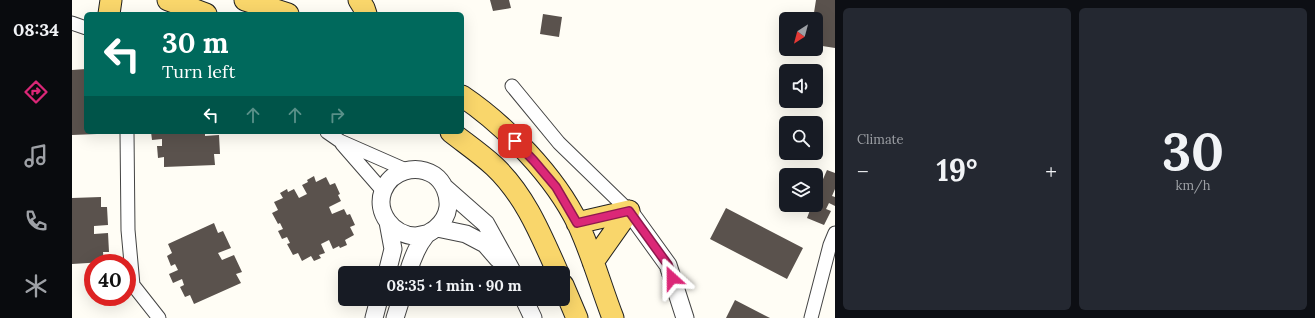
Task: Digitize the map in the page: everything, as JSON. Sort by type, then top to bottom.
[{"type":"main road","points":[[110,0],[110,12]]},
{"type":"main road","points":[[168,0],[201,12]]},
{"type":"main road","points":[[245,0],[282,12]]},
{"type":"main road","points":[[359,0],[365,12]]},
{"type":"main road","points":[[464,97],[475,104],[505,131],[534,161],[556,187],[577,223],[613,318]]},
{"type":"main road","points":[[454,134],[495,167],[511,184],[531,214],[555,266]]},
{"type":"main road","points":[[577,223],[629,211]]},
{"type":"main road","points":[[593,262],[629,211]]},
{"type":"main road","points":[[570,302],[577,318]]},
{"type":"street","points":[[72,23],[84,27]]},
{"type":"street","points":[[512,86],[559,143],[629,211],[668,265],[685,318]]},
{"type":"street","points":[[127,134],[128,230],[133,285],[159,318]]},
{"type":"street","points":[[330,134],[340,141],[406,170]]},
{"type":"street","points":[[340,141],[383,191]]},
{"type":"street","points":[[506,266],[486,244],[466,234],[432,231],[416,236],[395,230],[388,222],[383,212],[383,191],[396,174],[406,170],[417,169],[427,172],[437,178],[444,187],[486,224],[508,266]]},
{"type":"street","points":[[410,266],[414,252],[444,219],[448,208],[448,197],[444,187]]},
{"type":"street","points":[[388,222],[393,249],[388,266]]},
{"type":"street","points":[[811,318],[830,245],[835,233]]},
{"type":"street","points":[[374,318],[377,306]]},
{"type":"street","points":[[395,318],[399,306]]},
{"type":"street","points":[[527,306],[532,318]]},
{"type":"building","points":[[490,0],[509,0],[511,8],[493,11]]},
{"type":"building","points":[[816,0],[835,0],[835,48],[823,46],[823,12],[814,12]]},
{"type":"building","points":[[543,14],[562,17],[559,37],[540,34]]},
{"type":"building","points":[[84,69],[84,134],[97,134],[72,135],[72,70]]},
{"type":"building","points":[[151,134],[205,134],[205,136],[219,135],[220,154],[214,154],[215,165],[164,167],[164,157],[158,158],[157,146],[162,146],[162,139],[152,140]]},
{"type":"building","points":[[827,170],[835,173],[835,189],[832,196],[835,197],[835,206],[829,203],[826,209],[831,211],[824,225],[807,218],[809,212],[823,212],[823,179]]},
{"type":"building","points":[[314,176],[316,182],[326,177],[330,185],[335,183],[340,194],[338,195],[341,201],[329,207],[332,214],[344,209],[347,215],[350,214],[355,225],[350,227],[354,235],[345,240],[347,245],[340,248],[339,246],[333,249],[329,240],[321,244],[325,253],[319,255],[321,258],[314,261],[311,256],[302,261],[298,253],[293,255],[287,244],[290,243],[287,237],[282,239],[278,231],[283,229],[280,223],[278,224],[272,213],[278,210],[274,202],[283,198],[280,193],[287,189],[288,192],[294,189],[299,198],[307,194],[302,185]]},
{"type":"building","points":[[101,197],[101,207],[107,207],[108,225],[94,226],[94,234],[108,233],[109,252],[103,252],[103,254],[84,254],[84,263],[72,264],[72,198]]},
{"type":"building","points":[[726,208],[803,248],[787,279],[710,239]]},
{"type":"building","points":[[214,223],[218,233],[223,231],[231,248],[218,253],[222,260],[234,255],[242,272],[236,274],[241,283],[194,304],[190,295],[185,297],[180,287],[184,285],[182,279],[173,283],[169,274],[178,270],[175,264],[171,266],[167,256],[172,253],[168,244]]},
{"type":"building","points":[[735,300],[770,318],[726,318]]},
{"type":"route","points":[[515,141],[556,187],[577,223],[629,211],[668,265],[672,278]]}]
